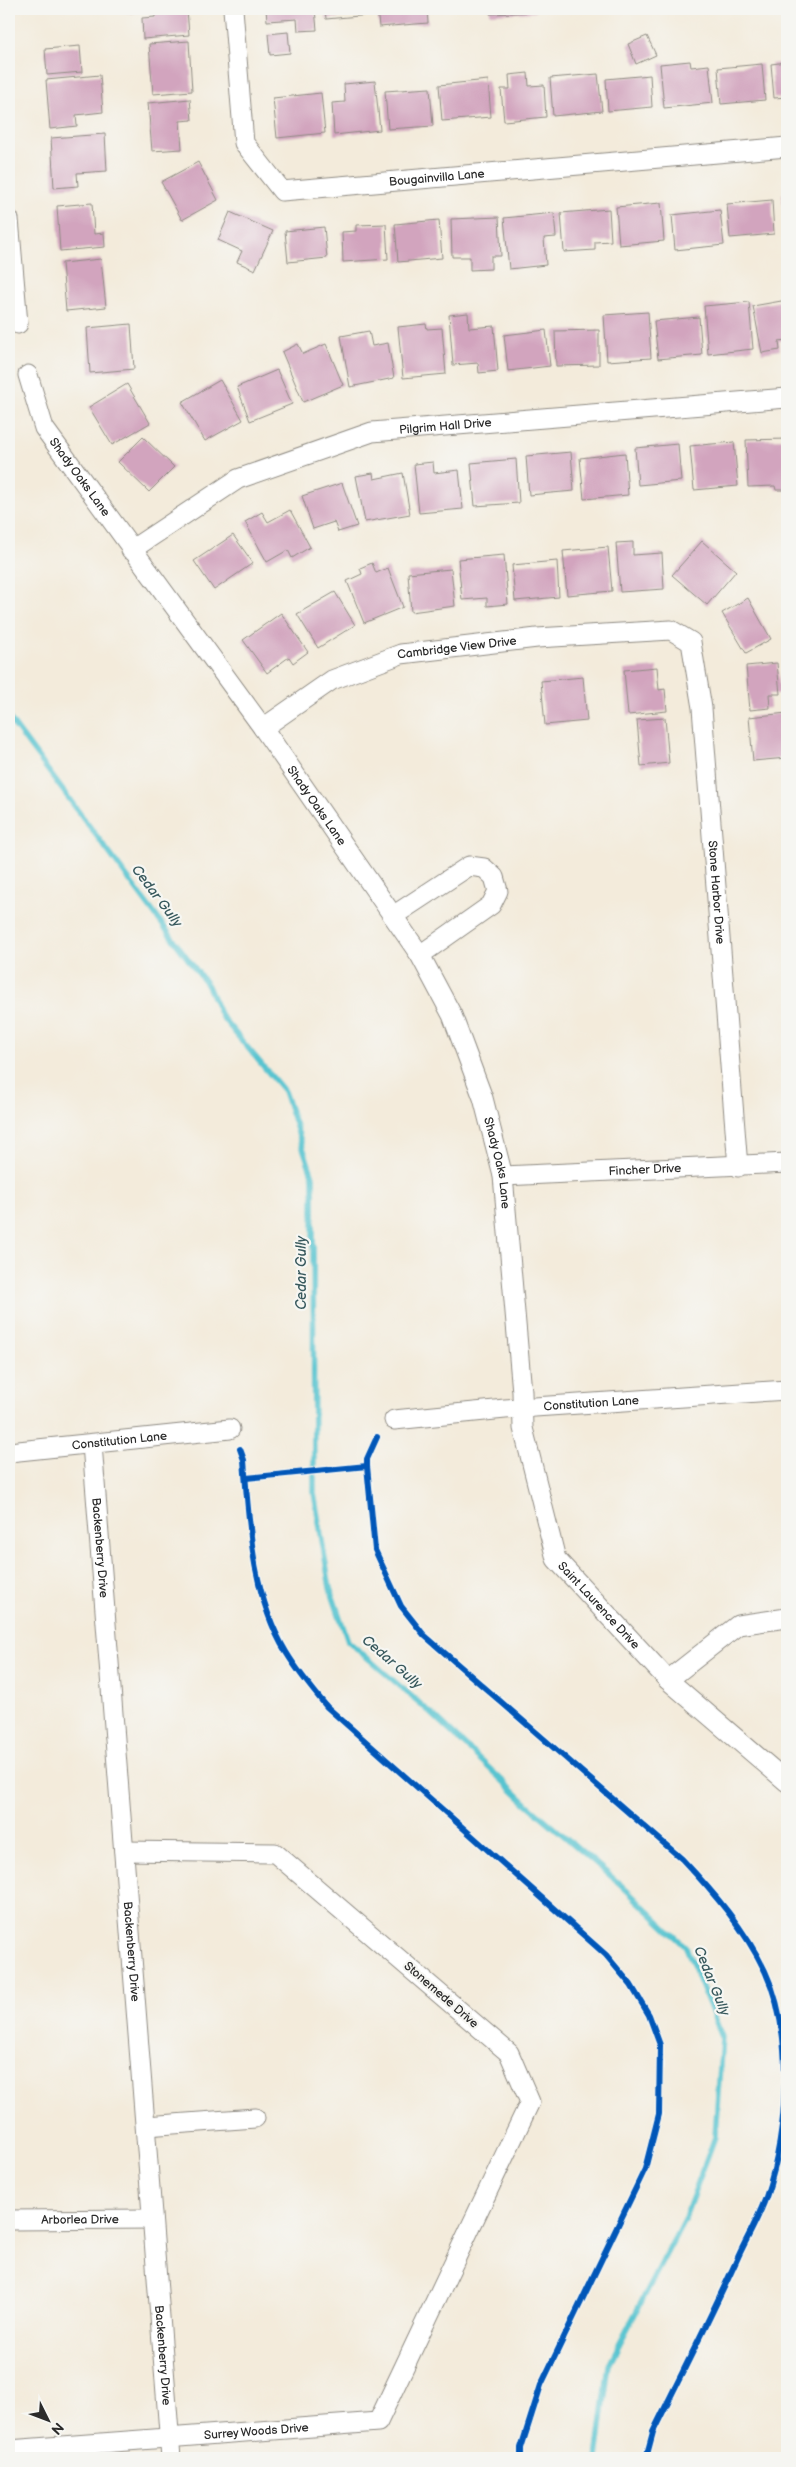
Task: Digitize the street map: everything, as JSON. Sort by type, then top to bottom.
[{"type":"street","name":"Bougainvilla Lane","points":[[233,9],[244,143],[282,191],[787,147]]},
{"type":"street","points":[[9,219],[18,324]]},
{"type":"street","name":"Shady Oaks Lane","points":[[28,375],[44,428],[131,550],[263,728],[420,954],[452,1015],[483,1098],[503,1176],[511,1279]]},
{"type":"street","name":"Pilgrim Hall Drive","points":[[131,550],[238,478],[372,432],[787,398]]},
{"type":"street","name":"Cambridge View Drive","points":[[263,728],[332,680],[401,654],[537,638],[671,630]]},
{"type":"street","name":"Stone Harbor Drive","points":[[671,630],[691,642],[702,708],[738,1167]]},
{"type":"street","points":[[393,916],[469,866],[484,868],[494,877],[498,890],[491,905],[420,954]]},
{"type":"street","name":"Fincher Drive","points":[[503,1176],[738,1167],[787,1163]]},
{"type":"street","name":"Saint Laurence Drive","points":[[511,1279],[522,1392],[520,1408],[523,1428],[556,1559],[668,1680],[787,1782]]},
{"type":"street","name":"Constitution Lane","points":[[394,1420],[520,1408],[787,1390]]},
{"type":"street","name":"Constitution Lane","points":[[9,1452],[230,1429]]},
{"type":"street","name":"Backenberry Drive","points":[[92,1444],[171,2458]]},
{"type":"street","points":[[668,1680],[738,1625],[787,1618]]},
{"type":"street","name":"Stonemede Drive","points":[[124,1851],[275,1853],[509,2053],[530,2102],[433,2308]]},
{"type":"street","points":[[146,2126],[255,2118]]},
{"type":"street","name":"Arborlea Drive","points":[[9,2220],[152,2219]]},
{"type":"street","name":"Surrey Woods Drive","points":[[9,2450],[378,2422],[433,2308]]},
{"type":"building","points":[[126,9],[187,9],[189,35],[143,39],[142,18],[155,17],[155,11],[126,13]]},
{"type":"building","points":[[266,9],[315,9],[317,30],[298,31],[297,19],[267,21]]},
{"type":"building","points":[[325,9],[370,9],[370,15],[326,19]]},
{"type":"building","points":[[377,9],[427,9],[428,23],[379,27]]},
{"type":"building","points":[[490,9],[535,9],[535,12],[490,14]]},
{"type":"building","points":[[288,32],[290,53],[270,55],[268,34]]},
{"type":"building","points":[[647,36],[656,55],[636,64],[628,44]]},
{"type":"building","points":[[189,41],[192,91],[153,94],[149,44]]},
{"type":"building","points":[[80,46],[82,72],[47,75],[45,49]]},
{"type":"building","points":[[690,61],[691,67],[709,65],[713,103],[664,108],[660,64]]},
{"type":"building","points":[[787,62],[787,97],[774,98],[771,64]]},
{"type":"building","points":[[762,64],[765,100],[721,104],[718,68]]},
{"type":"building","points":[[528,73],[529,86],[544,85],[546,117],[504,121],[501,89],[510,89],[509,75]]},
{"type":"building","points":[[598,74],[602,111],[553,116],[550,78]]},
{"type":"building","points":[[100,75],[103,112],[76,115],[77,126],[50,129],[46,80]]},
{"type":"building","points":[[650,75],[652,107],[608,111],[606,79]]},
{"type":"building","points":[[488,80],[491,117],[442,121],[439,85]]},
{"type":"building","points":[[375,81],[380,130],[334,135],[332,103],[345,102],[344,84]]},
{"type":"building","points":[[430,88],[433,126],[388,129],[385,91]]},
{"type":"building","points":[[321,93],[325,133],[277,138],[273,98]]},
{"type":"building","points":[[190,99],[192,120],[180,121],[182,149],[152,151],[148,103]]},
{"type":"building","points":[[105,134],[107,171],[77,173],[78,186],[54,188],[51,138]]},
{"type":"building","points":[[198,162],[218,200],[182,220],[161,182]]},
{"type":"building","points":[[787,193],[787,230],[785,230],[782,194]]},
{"type":"building","points":[[772,200],[774,234],[730,238],[727,204]]},
{"type":"building","points":[[92,203],[94,234],[104,233],[105,247],[60,251],[57,206]]},
{"type":"building","points":[[661,203],[664,241],[619,245],[616,207]]},
{"type":"building","points":[[609,209],[611,241],[595,242],[595,250],[564,252],[561,213]]},
{"type":"building","points":[[720,210],[724,245],[675,250],[672,215]]},
{"type":"building","points":[[230,212],[273,231],[255,270],[237,262],[242,251],[218,240]]},
{"type":"building","points":[[554,213],[556,237],[544,238],[546,265],[509,269],[504,218]]},
{"type":"building","points":[[499,217],[501,256],[491,256],[491,269],[470,270],[470,257],[452,257],[451,219]]},
{"type":"building","points":[[439,220],[442,258],[398,262],[395,224]]},
{"type":"building","points":[[386,224],[388,259],[343,262],[342,232],[356,231],[356,225]]},
{"type":"building","points":[[324,227],[327,258],[288,262],[285,231]]},
{"type":"building","points":[[101,259],[106,307],[66,311],[62,263]]},
{"type":"building","points":[[787,300],[787,340],[779,341],[780,350],[762,353],[753,306]]},
{"type":"building","points":[[749,302],[753,349],[708,354],[704,306]]},
{"type":"building","points":[[648,312],[651,358],[607,361],[604,315]]},
{"type":"building","points":[[468,313],[469,328],[494,326],[498,371],[479,373],[478,363],[453,365],[449,315]]},
{"type":"building","points":[[699,317],[702,355],[658,359],[654,321]]},
{"type":"building","points":[[131,324],[134,369],[90,373],[87,328]]},
{"type":"building","points":[[426,324],[427,329],[442,328],[446,374],[403,378],[398,327]]},
{"type":"building","points":[[546,330],[550,366],[508,371],[504,335]]},
{"type":"building","points":[[599,330],[599,365],[556,366],[555,331]]},
{"type":"building","points":[[369,331],[372,346],[388,343],[394,378],[350,387],[341,336]]},
{"type":"building","points":[[298,344],[303,354],[326,344],[343,385],[303,402],[282,352]]},
{"type":"building","points":[[277,370],[292,404],[250,421],[237,387]]},
{"type":"building","points":[[220,380],[243,420],[205,441],[182,402]]},
{"type":"building","points":[[127,384],[150,423],[112,445],[89,407]]},
{"type":"building","points":[[143,437],[174,467],[149,492],[118,462]]},
{"type":"building","points":[[787,439],[787,490],[776,490],[775,486],[748,487],[746,440]]},
{"type":"building","points":[[734,442],[738,486],[694,490],[690,446]]},
{"type":"building","points":[[678,444],[681,481],[638,485],[635,448]]},
{"type":"building","points":[[571,452],[574,491],[529,495],[526,456]]},
{"type":"building","points":[[625,453],[628,495],[584,499],[580,458]]},
{"type":"building","points":[[516,459],[519,503],[475,506],[471,463]]},
{"type":"building","points":[[433,462],[434,473],[459,470],[463,509],[419,513],[414,464]]},
{"type":"building","points":[[373,473],[374,479],[403,473],[410,514],[365,522],[356,476]]},
{"type":"building","points":[[342,483],[357,526],[338,532],[334,522],[313,529],[302,496]]},
{"type":"building","points":[[290,510],[310,547],[292,558],[288,550],[267,562],[245,522],[262,512],[268,522]]},
{"type":"building","points":[[233,535],[253,563],[214,590],[194,561]]},
{"type":"building","points":[[702,541],[736,571],[707,605],[672,575]]},
{"type":"building","points":[[633,542],[633,555],[662,553],[664,589],[620,592],[616,543]]},
{"type":"building","points":[[608,547],[612,591],[567,595],[563,551]]},
{"type":"building","points":[[504,555],[508,604],[487,606],[487,598],[462,600],[458,559]]},
{"type":"building","points":[[557,561],[559,597],[515,601],[512,565]]},
{"type":"building","points":[[372,563],[376,573],[388,568],[403,607],[364,623],[347,581],[362,574],[360,568]]},
{"type":"building","points":[[451,569],[455,606],[411,612],[408,573]]},
{"type":"building","points":[[335,592],[355,625],[318,648],[297,614]]},
{"type":"building","points":[[748,598],[771,639],[746,653],[722,613]]},
{"type":"building","points":[[281,613],[308,652],[293,663],[289,657],[267,673],[243,640]]},
{"type":"building","points":[[777,663],[780,694],[769,694],[770,708],[750,710],[746,666]]},
{"type":"building","points":[[657,667],[659,690],[665,689],[667,711],[628,715],[624,670]]},
{"type":"building","points":[[583,677],[587,721],[545,725],[541,681]]},
{"type":"building","points":[[787,713],[787,758],[753,761],[749,717]]},
{"type":"building","points":[[665,718],[669,763],[641,766],[637,720]]},
{"type":"waterway","name":"Cedar Gully","points":[[9,718],[208,986],[221,1016],[284,1091],[313,1177],[314,1493],[330,1588],[348,1641],[432,1714],[527,1804],[621,1885],[686,1947],[722,2037],[715,2137],[684,2220],[609,2364],[597,2458]]},
{"type":"cycle path","points":[[377,1437],[367,1459],[375,1550],[401,1606],[424,1635],[682,1859],[717,1898],[738,1926],[765,1971],[775,1996],[781,2024],[785,2084],[783,2114],[774,2171],[760,2212],[653,2432],[646,2458]]},
{"type":"cycle path","points":[[240,1449],[244,1460],[254,1559],[259,1584],[275,1630],[295,1666],[327,1707],[606,1955],[631,1985],[649,2015],[660,2045],[659,2114],[645,2169],[541,2385],[521,2448],[521,2458]]},
{"type":"cycle path","points":[[246,1478],[367,1466]]}]
